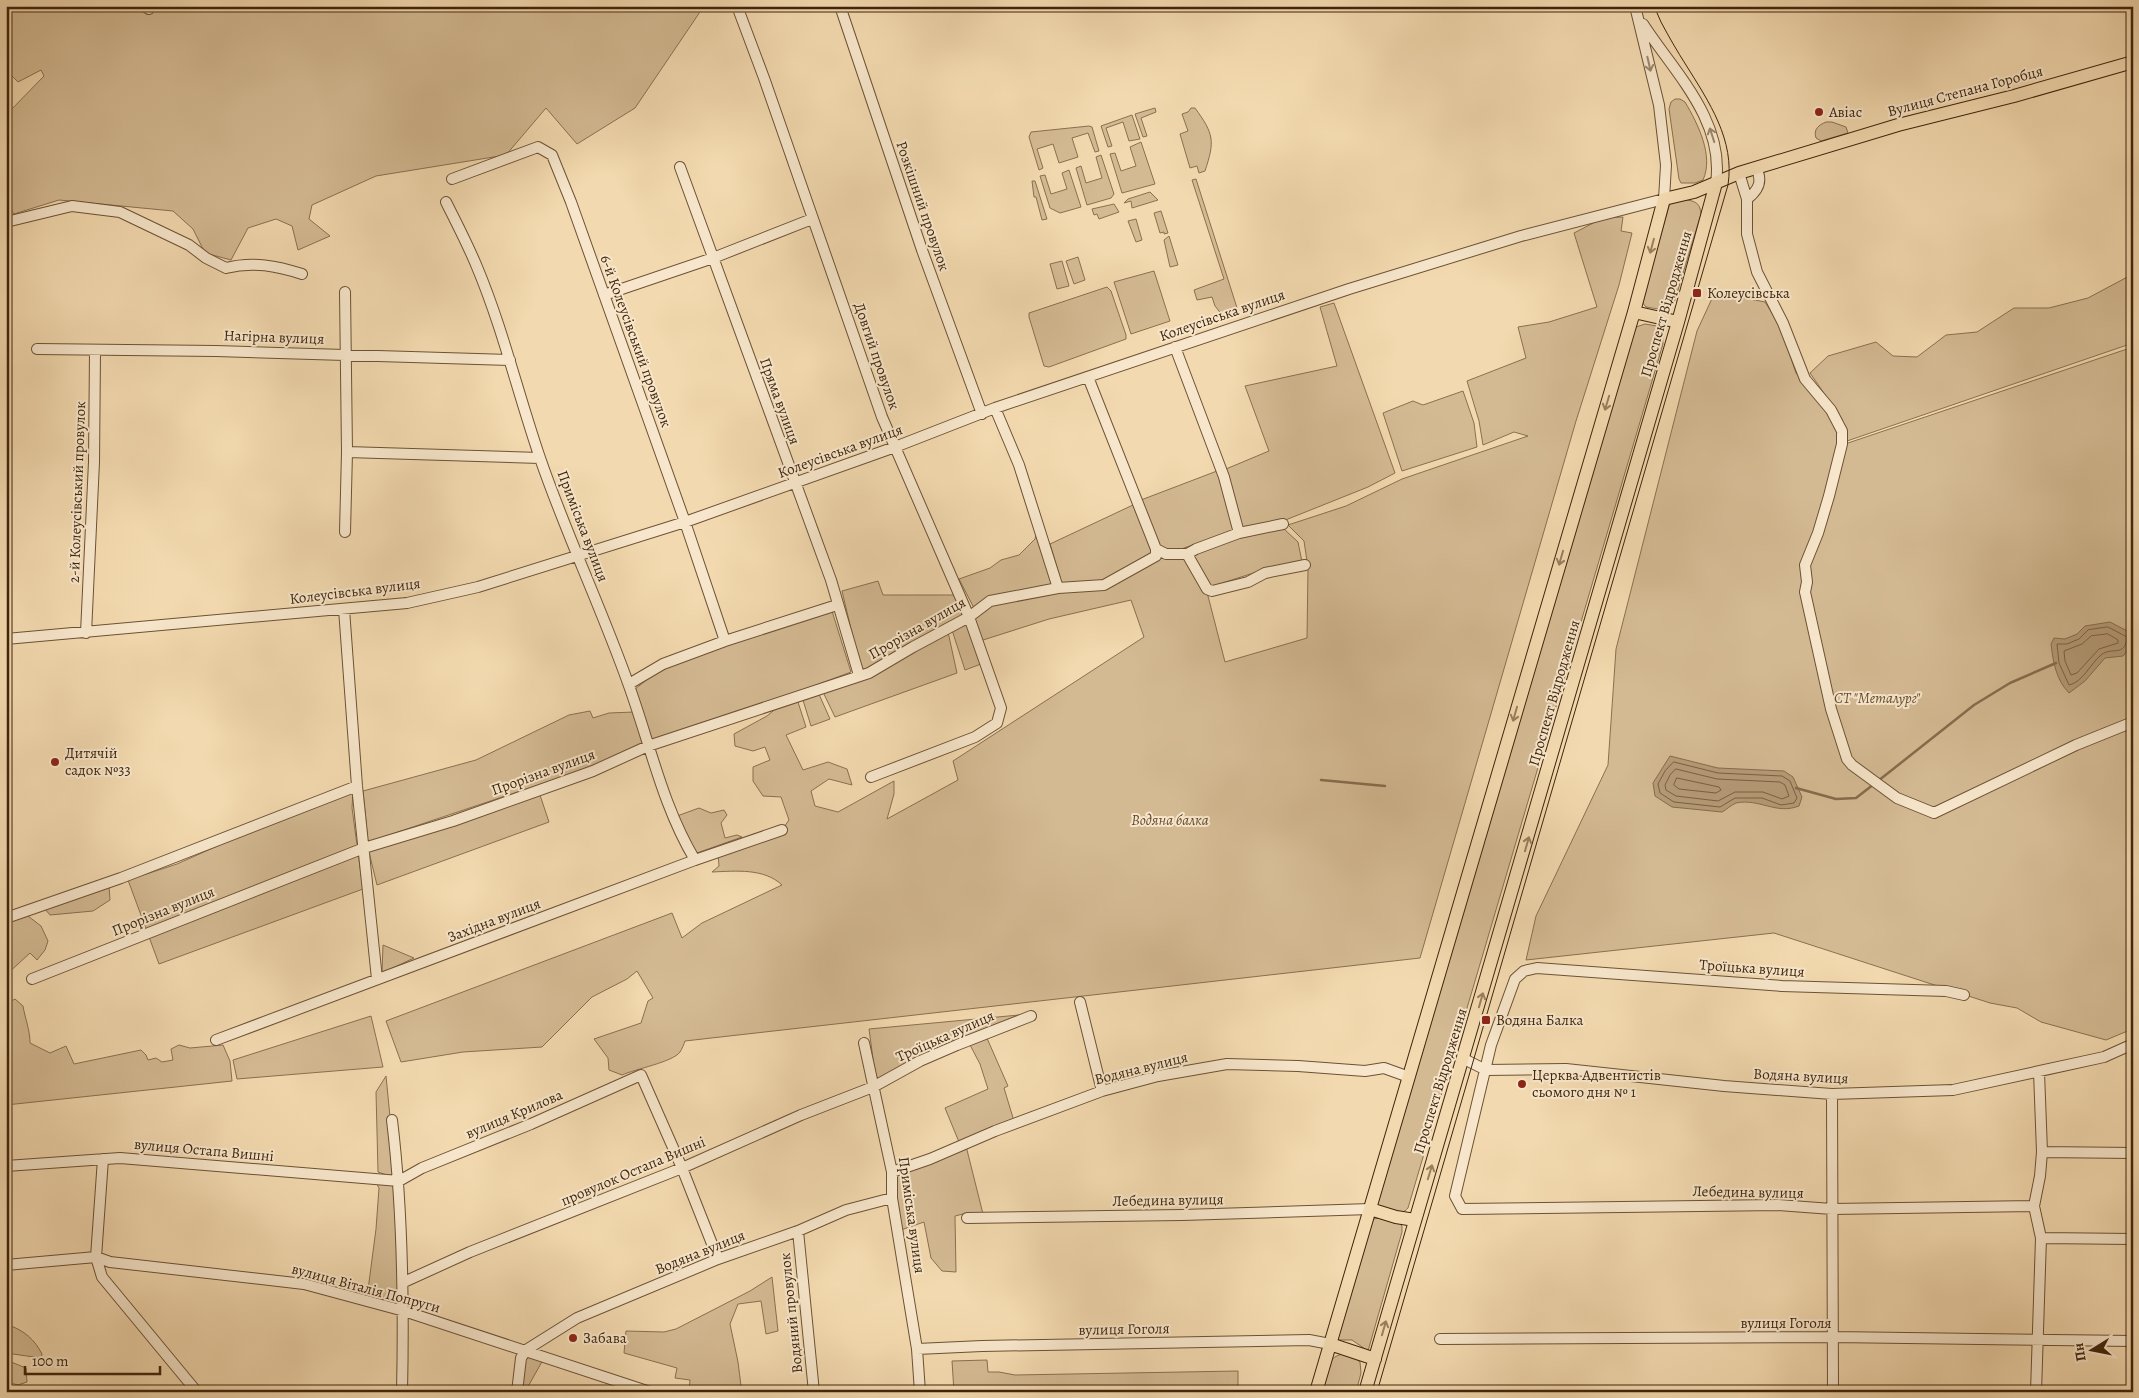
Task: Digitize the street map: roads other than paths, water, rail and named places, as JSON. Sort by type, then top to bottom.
[{"type":"main road","name":"Вулиця Степана Горобця","points":[[1664,199],[1694,192],[1739,173],[1898,125],[2014,96],[2133,62]]},
{"type":"main road","name":"Проспект Відродження","points":[[1366,1392],[1374,1359],[1464,1059],[1678,322],[1716,182]]},
{"type":"main road","name":"Проспект Відродження","points":[[1316,1392],[1634,312],[1664,199]]},
{"type":"main road","points":[[1634,312],[1678,322]]},
{"type":"main road","points":[[1370,1209],[1396,1217],[1415,1220]]},
{"type":"main road","points":[[1330,1344],[1374,1359]]},
{"type":"street","name":"Довгий провулок","points":[[737,6],[764,78],[882,417],[969,617],[1001,708],[997,723],[975,737],[872,777]]},
{"type":"street","name":"Розкішний провулок","points":[[840,6],[922,250],[982,414]]},
{"type":"street","name":"Проспект Відродження","points":[[1637,11],[1706,116],[1715,145],[1718,171],[1716,182]]},
{"type":"street","name":"Проспект Відродження","points":[[1637,11],[1659,105],[1666,165],[1664,199]]},
{"type":"street","name":"6-й Колеусівський провулок","points":[[452,179],[525,150],[538,147],[552,155],[568,194],[686,522],[725,641]]},
{"type":"street","name":"Пряма вулиця","points":[[680,167],[830,580],[859,675]]},
{"type":"street","points":[[1747,199],[1758,188],[1760,182],[1756,168]]},
{"type":"street","points":[[1739,173],[1747,199],[1748,234],[1756,272],[1783,324],[1805,379],[1831,410],[1842,431],[1842,444],[1829,496],[1818,534],[1805,565],[1807,582],[1805,592],[1831,709],[1847,759],[1897,798],[1934,813],[2068,749],[2133,722]]},
{"type":"street","name":"Колеусівська вулиця","points":[[6,639],[407,603],[478,587],[686,522],[895,447],[995,408],[1349,289],[1521,236],[1664,199]]},
{"type":"street","name":"Приміська вулиця","points":[[446,202],[477,267],[510,360],[540,458],[576,556],[629,684],[648,746],[675,820],[695,860]]},
{"type":"street","points":[[6,222],[72,206],[120,212],[189,245],[206,258],[226,268],[242,264],[270,265],[302,274]]},
{"type":"street","points":[[604,295],[713,258],[812,219]]},
{"type":"street","points":[[344,532],[347,452],[345,292]]},
{"type":"street","points":[[1175,347],[1224,477],[1239,533]]},
{"type":"street","name":"Нагірна вулиця","points":[[37,349],[345,354],[510,360]]},
{"type":"street","name":"2-й Колеусівський провулок","points":[[86,633],[94,462],[94,351]]},
{"type":"street","points":[[1088,377],[1156,549],[1166,554],[1187,554],[1196,548],[1239,533],[1283,524]]},
{"type":"street","points":[[995,408],[1019,465],[1058,588]]},
{"type":"street","points":[[347,452],[540,458]]},
{"type":"street","name":"Прорізна вулиця","points":[[32,979],[364,848],[453,821],[593,771],[648,746],[869,673],[912,646],[969,617],[990,601],[1058,588],[1104,585],[1156,556],[1156,549]]},
{"type":"street","points":[[1187,554],[1207,589],[1212,591],[1248,582],[1264,573],[1305,565]]},
{"type":"street","points":[[629,684],[663,664],[725,641],[837,606]]},
{"type":"street","points":[[344,609],[357,786],[377,980]]},
{"type":"street","points":[[6,918],[121,878],[357,786]]},
{"type":"street","name":"Західна вулиця","points":[[216,1040],[695,860],[782,830]]},
{"type":"street","name":"Троїцька вулиця","points":[[1486,1070],[1491,1045],[1515,979],[1524,971],[1537,968],[1782,986],[1946,990],[1964,995]]},
{"type":"street","points":[[1080,1002],[1102,1091]]},
{"type":"street","name":"Троїцька вулиця","points":[[873,1087],[920,1061],[1031,1016]]},
{"type":"street","name":"Приміська вулиця","points":[[864,1043],[892,1172],[892,1198],[918,1349],[920,1392]]},
{"type":"street","name":"Водяна вулиця","points":[[1464,1059],[1486,1070],[1566,1069],[1724,1086],[1832,1094],[1953,1090],[2104,1058],[2133,1044]]},
{"type":"street","name":"Водяна вулиця","points":[[892,1172],[930,1159],[994,1131],[1102,1091],[1158,1076],[1226,1064],[1298,1066],[1365,1071],[1384,1068],[1410,1077]]},
{"type":"street","name":"Лебедина вулиця","points":[[1486,1070],[1455,1196],[1462,1209],[1778,1205],[1832,1209],[2034,1206]]},
{"type":"street","points":[[2036,1392],[2036,1339],[2041,1238],[2034,1206],[2040,1176],[2042,1152],[2040,1072]]},
{"type":"street","name":"вулиця Крилова","points":[[399,1181],[422,1168],[531,1124],[641,1075],[682,1168]]},
{"type":"street","name":"провулок Остапа Вишні","points":[[404,1282],[470,1252],[682,1168],[873,1087]]},
{"type":"street","points":[[1832,1094],[1833,1392]]},
{"type":"street","points":[[392,1120],[399,1181],[404,1282],[402,1392]]},
{"type":"street","points":[[2042,1152],[2133,1153]]},
{"type":"street","name":"вулиця Остапа Вишні","points":[[6,1166],[120,1158],[399,1181]]},
{"type":"street","points":[[103,1159],[96,1257],[102,1277],[197,1392]]},
{"type":"street","points":[[682,1168],[718,1259]]},
{"type":"street","name":"Водяна вулиця","points":[[526,1350],[577,1318],[718,1259],[798,1231],[846,1210],[892,1198]]},
{"type":"street","name":"Лебедина вулиця","points":[[967,1218],[1172,1215],[1370,1209]]},
{"type":"street","name":"Водяний провулок","points":[[798,1231],[814,1392]]},
{"type":"street","points":[[2041,1238],[2133,1239]]},
{"type":"street","name":"вулиця Віталія Попруги","points":[[6,1266],[96,1257],[110,1262],[304,1284],[404,1310],[650,1392]]},
{"type":"street","name":"вулиця Гоголя","points":[[1440,1339],[1834,1338],[2133,1341]]},
{"type":"street","name":"вулиця Гоголя","points":[[918,1349],[982,1346],[1309,1340],[1330,1344]]},
{"type":"street","points":[[517,1392],[521,1358],[526,1350]]},
{"type":"water","points":[[2110,622],[2133,634],[2129,649],[2123,656],[2105,658],[2085,681],[2069,693],[2061,682],[2056,670],[2051,644],[2054,638],[2065,639],[2077,634],[2085,626]]},
{"type":"water","points":[[1670,756],[1718,768],[1784,771],[1793,777],[1802,797],[1799,806],[1783,809],[1744,802],[1736,803],[1722,812],[1672,807],[1655,796],[1653,783]]},
{"type":"waterway","points":[[1878,781],[1974,705],[2010,683],[2056,663]]},
{"type":"waterway","points":[[1321,780],[1385,786]]},
{"type":"waterway","points":[[1796,788],[1836,799],[1856,798],[1874,784]]},
{"type":"tram line","points":[[1377,1392],[1728,185],[1728,152],[1718,122],[1667,33],[1654,6]]},
{"type":"place","name":"Авіас","points":[[1819,112]]},
{"type":"place","name":"Колеусівська","points":[[1697,293]]},
{"type":"place","name":"Дитячій садок №33","points":[[55,762]]},
{"type":"place","name":"Водяна Балка","points":[[1486,1020]]},
{"type":"place","name":"Церква Адвентистів сьомого дня № 1","points":[[1522,1084]]},
{"type":"place","name":"Забава","points":[[573,1338]]},
{"type":"park label","name":"СТ \"Металург\"","points":[[1877,698]]},
{"type":"park label","name":"Водяна балка","points":[[1170,820]]}]
